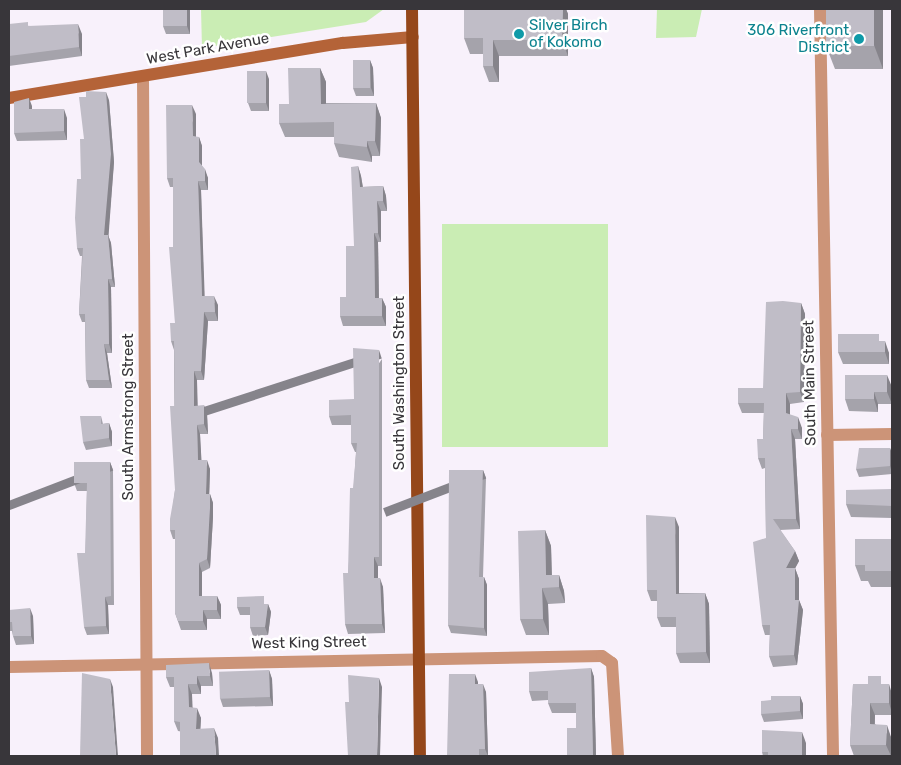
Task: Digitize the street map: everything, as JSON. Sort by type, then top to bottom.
[{"type":"main road","name":"South Washington Street","points":[[412,9],[420,756]]},
{"type":"main road","name":"West Park Avenue","points":[[9,98],[343,42],[413,37]]},
{"type":"street","name":"South Main Street","points":[[820,9],[833,756]]},
{"type":"street","name":"South Armstrong Street","points":[[143,77],[147,756]]},
{"type":"street","points":[[827,435],[892,434]]},
{"type":"street","name":"West King Street","points":[[9,667],[147,661],[609,658],[618,756]]},
{"type":"green space","points":[[201,9],[384,9],[366,22],[202,48]]},
{"type":"green space","points":[[657,9],[702,9],[696,37],[656,38]]},
{"type":"green space","points":[[442,224],[608,224],[608,447],[442,447]]},
{"type":"building","points":[[163,9],[187,9],[187,26],[163,26]]},
{"type":"building","name":"Silver Birch of Kokomo","points":[[464,9],[563,9],[562,40],[493,40],[493,66],[483,66],[483,38],[464,38]]},
{"type":"building","points":[[826,9],[874,9],[874,46],[826,46]]},
{"type":"building","points":[[28,22],[28,26],[78,24],[79,47],[9,56],[9,24]]},
{"type":"building","points":[[353,60],[370,60],[370,88],[353,88]]},
{"type":"building","points":[[288,68],[320,68],[321,104],[376,103],[375,141],[367,141],[367,147],[334,143],[334,122],[279,123],[279,104],[289,104]]},
{"type":"building","points":[[247,71],[266,71],[266,103],[247,103]]},
{"type":"building","points":[[86,91],[106,92],[111,154],[104,235],[108,235],[112,279],[108,279],[109,344],[104,344],[109,380],[86,380],[85,314],[79,314],[83,248],[77,248],[75,218],[77,179],[81,179],[80,139],[84,139],[79,97],[86,97]]},
{"type":"building","points":[[29,98],[29,109],[64,109],[64,131],[14,133],[14,102]]},
{"type":"building","points":[[166,105],[192,105],[193,136],[199,137],[199,162],[205,169],[205,181],[198,181],[202,296],[214,296],[215,312],[204,312],[201,371],[194,371],[194,406],[204,405],[204,424],[197,425],[198,460],[207,460],[206,494],[210,494],[207,559],[199,563],[199,596],[217,596],[217,610],[203,610],[203,621],[178,621],[175,613],[175,530],[170,530],[175,490],[170,406],[175,406],[174,341],[171,341],[170,323],[175,323],[169,247],[173,247],[173,178],[167,178]]},
{"type":"building","points":[[358,166],[360,187],[383,186],[383,201],[377,201],[378,233],[374,233],[375,298],[382,298],[382,316],[340,316],[340,297],[346,297],[346,246],[354,246],[351,167]]},
{"type":"building","points":[[766,302],[801,303],[800,392],[786,393],[786,413],[798,417],[798,429],[791,429],[796,519],[773,519],[795,551],[786,568],[795,568],[795,600],[799,600],[794,655],[769,656],[770,625],[762,625],[753,542],[766,538],[765,458],[758,458],[757,439],[763,439],[764,403],[738,403],[738,388],[763,388]]},
{"type":"building","points":[[838,334],[879,334],[879,341],[885,341],[885,352],[838,352]]},
{"type":"building","points":[[353,348],[379,350],[379,557],[374,557],[374,578],[380,578],[382,624],[345,624],[343,573],[348,573],[350,488],[353,488],[357,443],[351,443],[351,415],[329,416],[329,400],[354,399]]},
{"type":"building","points":[[845,375],[887,375],[887,392],[874,392],[874,399],[845,399]]},
{"type":"building","points":[[80,416],[101,416],[101,424],[109,423],[109,438],[83,442]]},
{"type":"building","points":[[859,448],[890,448],[890,466],[856,469]]},
{"type":"building","points":[[74,462],[110,462],[111,596],[105,597],[106,626],[84,627],[77,553],[85,553],[87,483],[74,483]]},
{"type":"building","points":[[449,470],[483,470],[479,577],[484,577],[484,628],[448,625]]},
{"type":"building","points":[[892,489],[892,506],[846,504],[846,490]]},
{"type":"building","points":[[646,515],[675,517],[676,594],[705,593],[706,652],[676,653],[676,617],[657,617],[657,590],[647,590]]},
{"type":"building","points":[[545,530],[546,575],[559,575],[559,587],[542,588],[543,619],[520,619],[518,531]]},
{"type":"building","points":[[855,539],[892,539],[892,571],[865,571],[865,565],[855,565]]},
{"type":"building","points":[[264,596],[264,604],[268,604],[265,627],[250,627],[250,607],[237,607],[237,597]]},
{"type":"building","points":[[30,608],[31,636],[13,636],[12,622],[9,622],[9,610]]},
{"type":"building","points":[[209,663],[210,676],[197,676],[197,684],[188,684],[189,707],[197,708],[196,729],[214,728],[216,756],[180,756],[180,722],[174,721],[174,677],[166,677],[166,665]]},
{"type":"building","points":[[591,668],[593,756],[567,756],[567,728],[576,728],[576,703],[548,703],[548,691],[529,691],[529,672]]},
{"type":"building","points":[[269,670],[270,697],[220,699],[219,672]]},
{"type":"building","points":[[82,673],[110,679],[116,756],[80,756]]},
{"type":"building","points":[[449,674],[475,674],[475,684],[483,684],[485,749],[479,749],[479,756],[447,756]]},
{"type":"building","points":[[348,675],[379,678],[377,756],[348,756],[345,702],[349,702]]},
{"type":"building","points":[[868,676],[881,676],[881,684],[889,684],[889,703],[870,703],[870,724],[887,725],[886,745],[850,745],[853,684],[868,684]]},
{"type":"building","points":[[771,696],[800,696],[800,711],[761,714],[761,701],[771,700]]},
{"type":"building","points":[[762,730],[802,732],[802,756],[768,756],[768,752],[762,752]]},
{"type":"place","name":"Silver Birch of Kokomo","points":[[519,34]]},
{"type":"place","name":"306 Riverfront District","points":[[859,39]]}]
